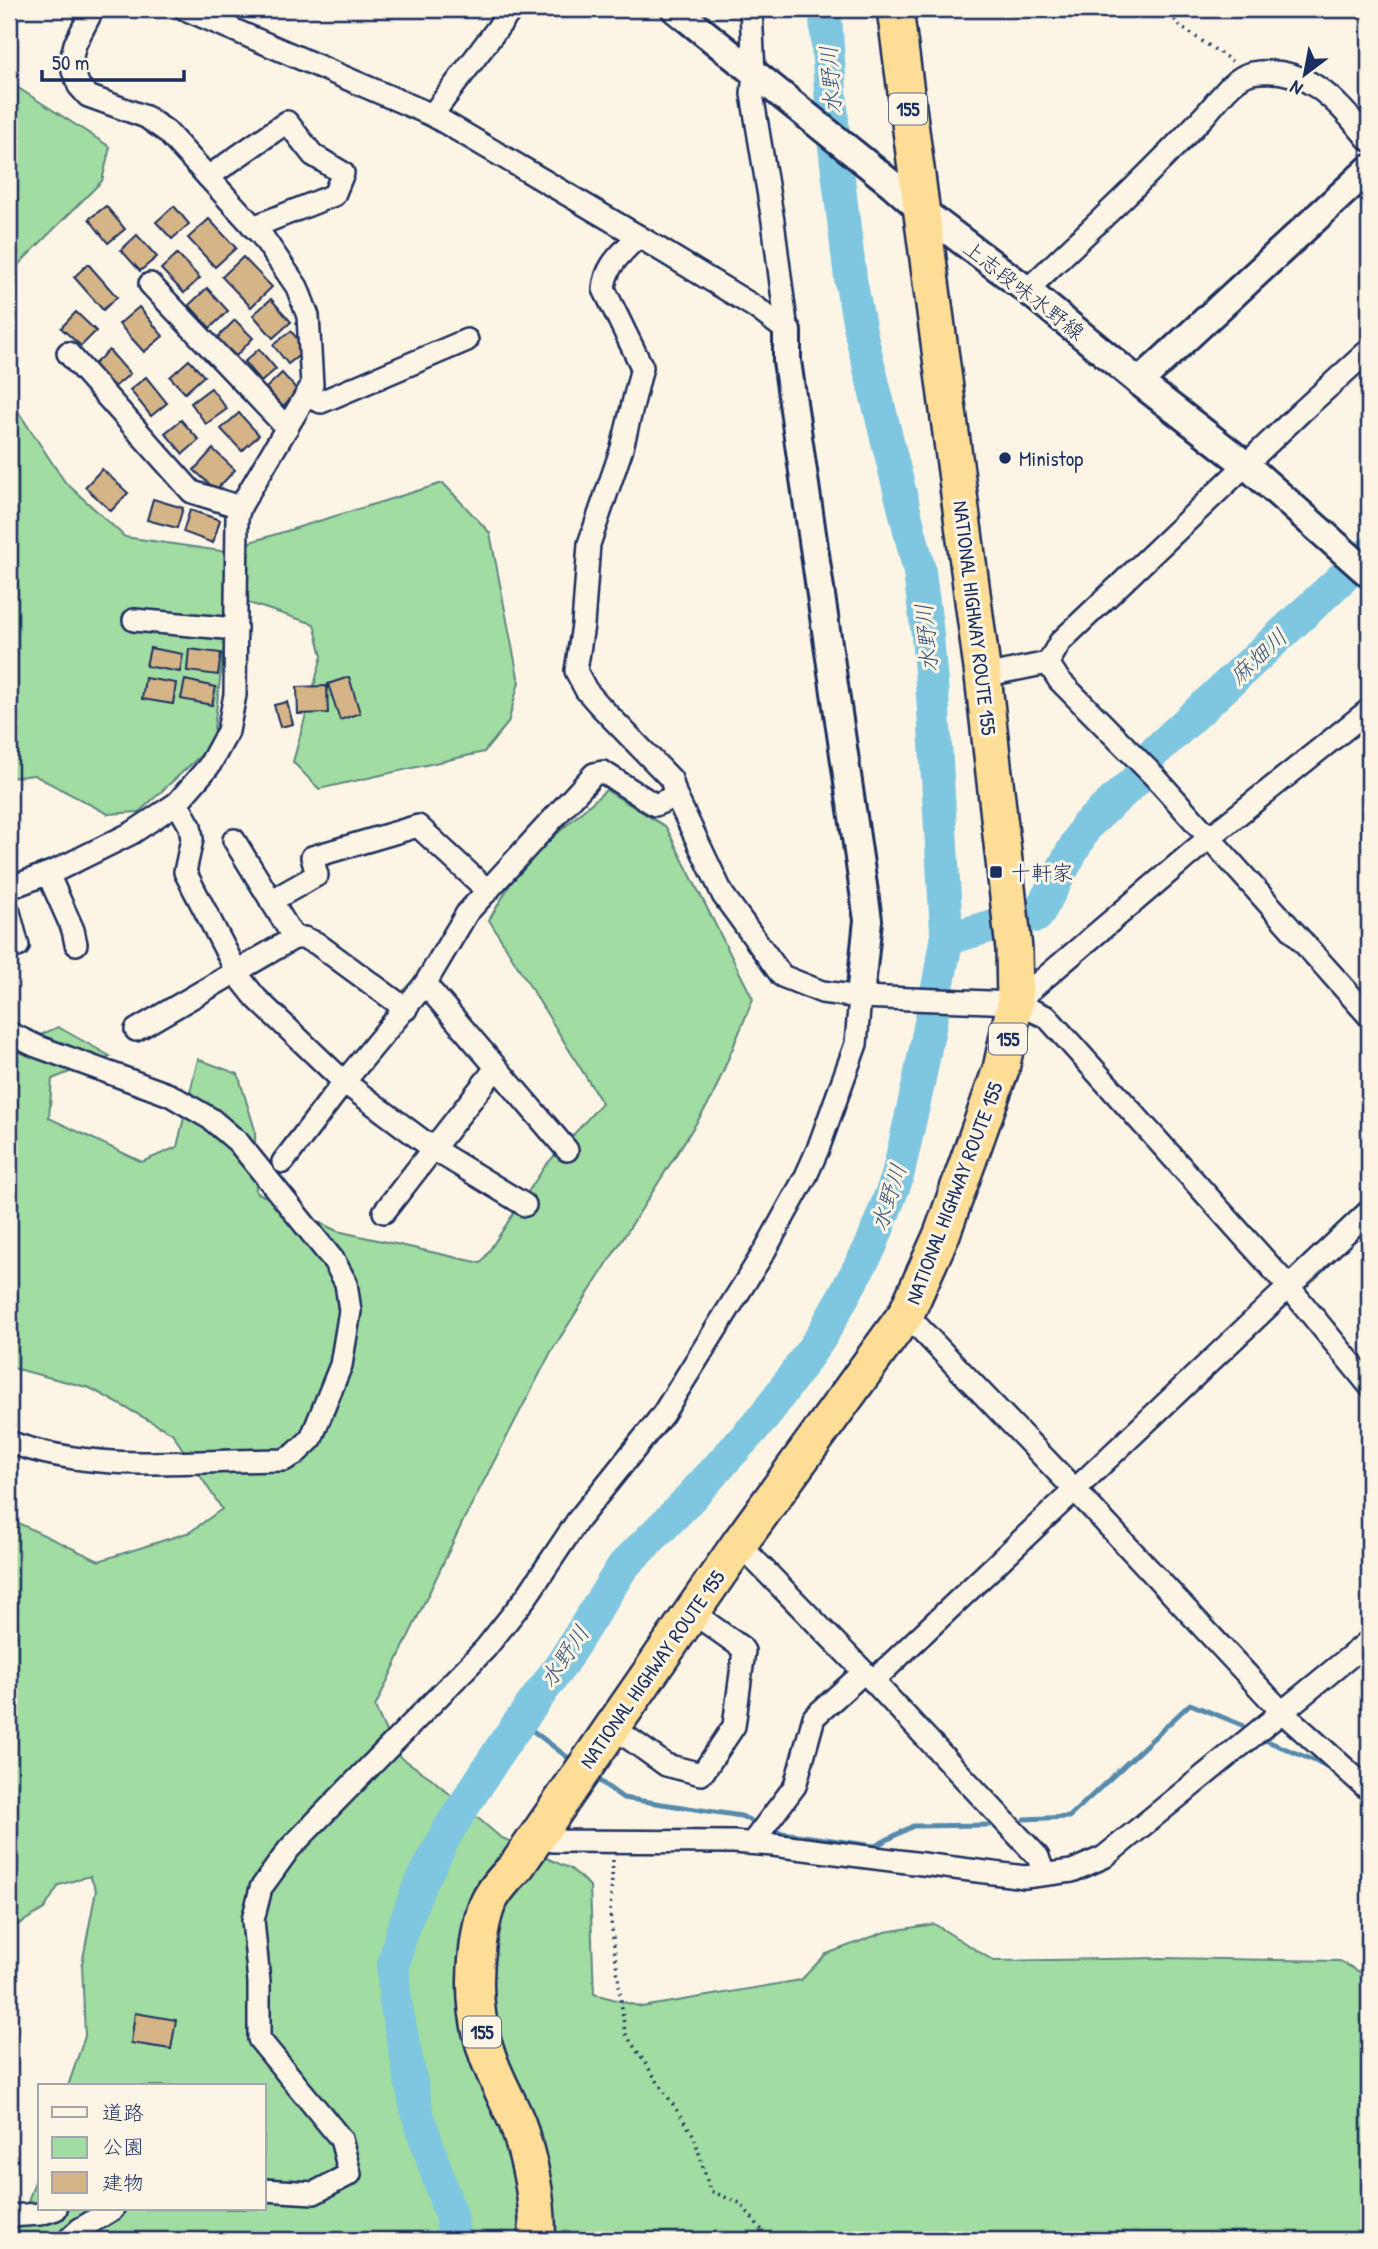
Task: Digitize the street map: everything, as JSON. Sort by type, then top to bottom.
[{"type":"highway","name":"NATIONAL HIGHWAY ROUTE 155","points":[[537,2240],[536,2192],[518,2125],[487,2055],[475,2001],[482,1920],[490,1895],[516,1867],[739,1544],[906,1314],[942,1234],[1001,1069],[1005,1002],[1014,949],[983,676],[895,9]]},
{"type":"street","points":[[9,887],[48,874],[132,833],[177,803],[209,766],[228,731],[235,695],[237,518],[240,507],[312,386],[308,316],[297,287],[253,227],[166,131],[146,117],[88,96],[79,86],[73,71],[72,56],[75,44],[93,9]]},
{"type":"street","points":[[185,9],[432,115],[755,307],[787,331]]},
{"type":"street","points":[[432,115],[512,9]]},
{"type":"street","name":"上志段味水野線","points":[[675,9],[921,210],[1027,290],[1246,466],[1362,567]]},
{"type":"street","points":[[266,2190],[314,2193],[350,2174],[341,2139],[259,2039],[259,1982],[253,1920],[261,1888],[289,1849],[485,1649],[527,1596],[578,1520],[663,1414],[764,1252],[806,1176],[856,1044],[868,920],[787,361],[787,331],[773,221],[752,94],[763,81],[751,9]]},
{"type":"street","points":[[1027,290],[1175,146],[1236,81],[1250,73],[1282,73],[1307,79],[1332,98],[1369,140]]},
{"type":"street","points":[[208,177],[287,122],[313,155],[343,173],[334,195],[253,227]]},
{"type":"street","points":[[1139,382],[1369,169]]},
{"type":"street","points":[[638,236],[607,269],[605,279],[604,289],[642,367],[622,447],[589,544],[583,625],[576,671],[586,690],[671,779],[676,796],[723,895],[782,976],[822,992],[860,997],[1005,1002],[1047,1017],[1289,1287],[1369,1385]]},
{"type":"street","points":[[150,284],[287,428]]},
{"type":"street","points":[[306,396],[321,402],[467,340]]},
{"type":"street","points":[[983,676],[1048,663],[1060,642],[1369,351]]},
{"type":"street","points":[[68,353],[192,492],[240,507]]},
{"type":"street","points":[[134,620],[236,629]]},
{"type":"street","points":[[1048,663],[1059,680],[1155,777],[1369,1016]]},
{"type":"street","points":[[1005,1002],[1369,710]]},
{"type":"street","points":[[283,1161],[425,984],[459,925],[594,774],[603,772],[655,805],[676,796]]},
{"type":"street","points":[[177,803],[190,826],[192,839],[185,872],[236,972],[256,998],[344,1082],[433,1149],[526,1205]]},
{"type":"street","points":[[271,901],[317,875],[312,857],[418,826],[488,891]]},
{"type":"street","points":[[234,840],[293,938]]},
{"type":"street","points":[[48,874],[73,930],[76,944]]},
{"type":"street","points":[[9,912],[18,946]]},
{"type":"street","points":[[136,1030],[293,938],[304,938],[316,943],[405,1009]]},
{"type":"street","points":[[425,984],[567,1150]]},
{"type":"street","points":[[9,1033],[36,1046],[170,1095],[211,1119],[238,1142],[326,1250],[346,1283],[350,1311],[341,1365],[312,1439],[284,1460],[99,1462],[29,1449],[9,1442]]},
{"type":"street","points":[[384,1212],[496,1068]]},
{"type":"street","points":[[752,1843],[795,1786],[814,1717],[868,1676],[1075,1490],[1369,1212]]},
{"type":"street","points":[[906,1314],[1282,1712],[1369,1790]]},
{"type":"street","points":[[739,1544],[1038,1857],[1044,1874]]},
{"type":"street","points":[[612,1727],[666,1765],[701,1774],[704,1771],[734,1726],[744,1651],[692,1612]]},
{"type":"street","points":[[537,1833],[552,1841],[752,1843],[1025,1877],[1072,1871],[1104,1857],[1369,1641]]},
{"type":"street","points":[[9,2216],[40,2214],[54,2210]]},
{"type":"street","points":[[68,2240],[80,2229],[111,2210]]},
{"type":"path","points":[[1165,9],[1181,27],[1250,73]]},
{"type":"path","points":[[613,1840],[610,1913],[625,2033],[694,2136],[710,2191],[740,2203],[770,2240]]},
{"type":"green space","points":[[9,82],[110,147],[102,181],[9,274]]},
{"type":"green space","points":[[9,398],[65,482],[125,537],[221,551],[443,483],[490,533],[519,682],[508,723],[484,752],[319,789],[293,762],[322,656],[314,624],[230,597],[212,745],[139,812],[108,814],[34,775],[9,778]]},
{"type":"green space","points":[[606,790],[666,827],[753,999],[712,1098],[551,1352],[464,1519],[375,1707],[396,1754],[431,1778],[500,1837],[571,1869],[590,1886],[594,1994],[642,2007],[801,1980],[826,1954],[885,1932],[934,1924],[994,1961],[1161,1958],[1340,1961],[1369,1977],[1369,2240],[15,2240],[38,2173],[38,2210],[266,2210],[266,2084],[69,2084],[85,2036],[82,1964],[96,1890],[90,1876],[59,1885],[44,1909],[9,1930],[9,1515],[18,1523],[99,1561],[190,1532],[222,1509],[172,1433],[90,1388],[9,1367],[9,1049],[58,1027],[110,1056],[52,1079],[49,1118],[142,1162],[177,1147],[198,1059],[238,1074],[255,1130],[256,1192],[337,1231],[481,1263],[545,1166],[602,1103],[489,920],[521,866]]},
{"type":"building","points":[[106,206],[125,229],[108,243],[89,219]]},
{"type":"building","points":[[174,206],[189,224],[172,239],[156,222]]},
{"type":"building","points":[[209,219],[236,248],[215,267],[188,238]]},
{"type":"building","points":[[137,235],[157,257],[140,271],[121,250]]},
{"type":"building","points":[[177,254],[200,278],[184,293],[161,269]]},
{"type":"building","points":[[243,257],[272,287],[251,307],[222,277]]},
{"type":"building","points":[[88,264],[117,297],[103,310],[74,277]]},
{"type":"building","points":[[207,288],[228,311],[210,328],[189,305]]},
{"type":"building","points":[[271,299],[291,322],[273,338],[253,315]]},
{"type":"building","points":[[139,307],[163,336],[144,352],[119,324]]},
{"type":"building","points":[[76,312],[96,331],[81,346],[61,328]]},
{"type":"building","points":[[235,320],[253,338],[236,356],[217,338]]},
{"type":"building","points":[[291,331],[306,350],[288,364],[273,345]]},
{"type":"building","points":[[259,349],[276,369],[261,382],[244,362]]},
{"type":"building","points":[[109,350],[130,374],[112,389],[92,366]]},
{"type":"building","points":[[189,360],[204,376],[185,393],[170,377]]},
{"type":"building","points":[[282,373],[299,392],[282,407],[266,388]]},
{"type":"building","points":[[146,377],[167,403],[151,416],[130,390]]},
{"type":"building","points":[[211,388],[227,409],[206,424],[191,403]]},
{"type":"building","points":[[239,413],[259,435],[242,451],[221,429]]},
{"type":"building","points":[[181,420],[199,440],[183,454],[165,433]]},
{"type":"building","points":[[213,449],[235,470],[216,490],[194,470]]},
{"type":"building","points":[[102,469],[128,493],[111,511],[85,487]]},
{"type":"building","points":[[153,499],[183,508],[177,528],[147,520]]},
{"type":"building","points":[[190,510],[220,520],[213,543],[183,532]]},
{"type":"building","points":[[150,648],[183,654],[180,672],[146,666]]},
{"type":"building","points":[[189,649],[221,653],[218,675],[187,671]]},
{"type":"building","points":[[349,677],[360,713],[340,720],[328,684]]},
{"type":"building","points":[[145,678],[176,683],[173,704],[142,699]]},
{"type":"building","points":[[185,680],[216,687],[212,705],[181,699]]},
{"type":"building","points":[[327,686],[328,713],[298,714],[297,687]]},
{"type":"building","points":[[287,702],[293,724],[280,727],[274,705]]},
{"type":"building","points":[[135,2013],[176,2020],[171,2049],[131,2043]]},
{"type":"waterway","name":"水野川","points":[[454,2240],[452,2220],[417,2112],[395,2000],[393,1967],[402,1931],[418,1889],[449,1829],[505,1742],[561,1665],[623,1566],[680,1509],[764,1417],[821,1337],[871,1246],[897,1178],[947,939],[933,702],[919,569],[861,334],[851,282],[834,142],[825,9]]},
{"type":"waterway","name":"麻畑川","points":[[1148,758],[1369,553]]},
{"type":"waterway","name":"麻畑川","points":[[1037,916],[1086,826],[1136,780]]},
{"type":"waterway","name":"麻畑川","points":[[947,939],[988,927]]},
{"type":"waterway","points":[[1024,1819],[1069,1817],[1190,1704],[1242,1725]]},
{"type":"waterway","points":[[520,1721],[575,1763]]},
{"type":"waterway","points":[[1267,1741],[1327,1766]]},
{"type":"waterway","points":[[594,1777],[623,1798],[741,1816],[760,1825]]},
{"type":"waterway","points":[[768,1829],[875,1846],[913,1826],[990,1825]]},
{"type":"place","name":"Ministop","points":[[1005,458]]},
{"type":"place","name":"十軒家","points":[[996,872]]}]
